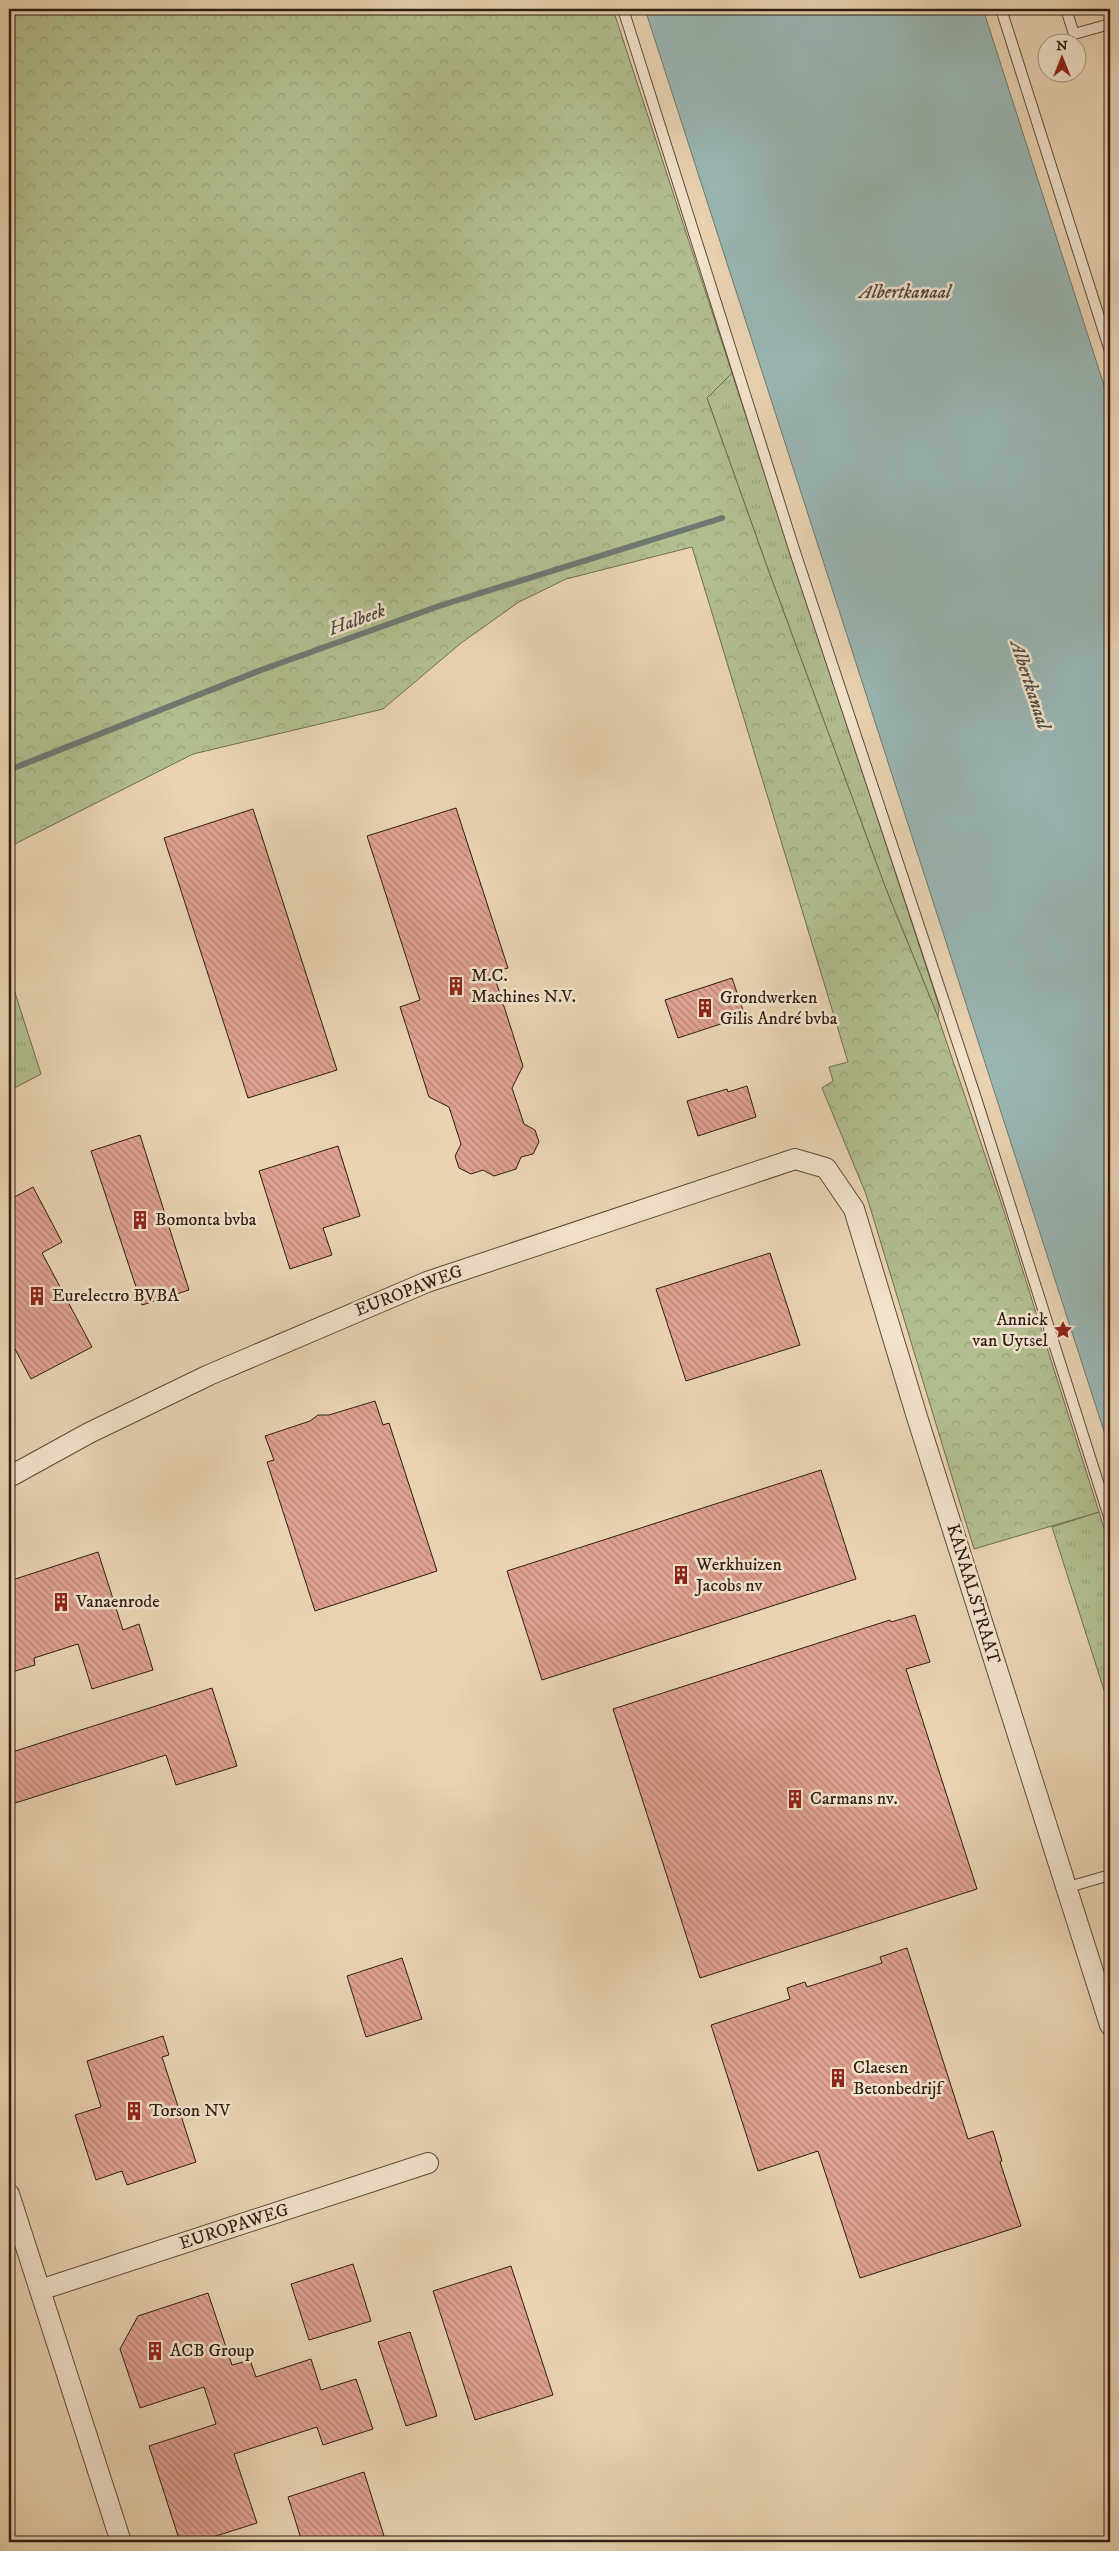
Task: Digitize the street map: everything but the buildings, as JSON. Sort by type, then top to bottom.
[{"type":"street","name":"EUROPAWEG","points":[[9,1476],[89,1433],[209,1375],[427,1282],[795,1158],[826,1168]]},
{"type":"street","name":"KANAALSTRAAT","points":[[826,1168],[854,1209],[917,1417],[1110,2026]]},
{"type":"street","name":"EUROPAWEG","points":[[40,2290],[428,2163]]},
{"type":"street","points":[[9,2194],[120,2542]]},
{"type":"lane","points":[[623,9],[794,549],[969,1077],[1110,1520]]},
{"type":"lane","points":[[1001,9],[1110,351]]},
{"type":"lane","points":[[1066,9],[1074,34],[1110,24]]},
{"type":"lane","points":[[1065,1888],[1110,1874]]},
{"type":"green space","points":[[9,9],[613,9],[732,373],[707,398],[886,889],[938,1017],[1002,1205],[1099,1512],[974,1549],[866,1194],[822,1088],[833,1081],[829,1067],[848,1062],[692,547],[566,579],[519,602],[461,643],[383,709],[193,754],[9,847]]},
{"type":"green space","points":[[732,373],[939,1006],[938,1017],[886,889],[707,398]]},
{"type":"green space","points":[[9,974],[41,1074],[9,1091]]},
{"type":"green space","points":[[1099,1512],[1110,1548],[1110,1709],[1052,1527]]},
{"type":"water","name":"Albertkanaal","points":[[645,9],[983,9],[1110,404],[1110,1450]]},
{"type":"waterway","name":"Halbeek","points":[[9,770],[261,670],[439,606],[722,518]]},
{"type":"place","name":"M.C. Machines N.V.","points":[[456,986]]},
{"type":"place","name":"Grondwerken Gilis André bvba","points":[[705,1008]]},
{"type":"place","name":"Bomonta bvba","points":[[140,1220]]},
{"type":"place","name":"Eurelectro BVBA","points":[[37,1296]]},
{"type":"place","name":"Annick van Uytsel","points":[[1063,1330]]},
{"type":"place","name":"Werkhuizen Jacobs nv","points":[[681,1575]]},
{"type":"place","name":"Vanaenrode","points":[[61,1602]]},
{"type":"place","name":"Carmans nv.","points":[[795,1799]]},
{"type":"place","name":"Claesen Betonbedrijf","points":[[838,2078]]},
{"type":"place","name":"Torson NV","points":[[134,2111]]},
{"type":"place","name":"ACB Group","points":[[155,2351]]}]
